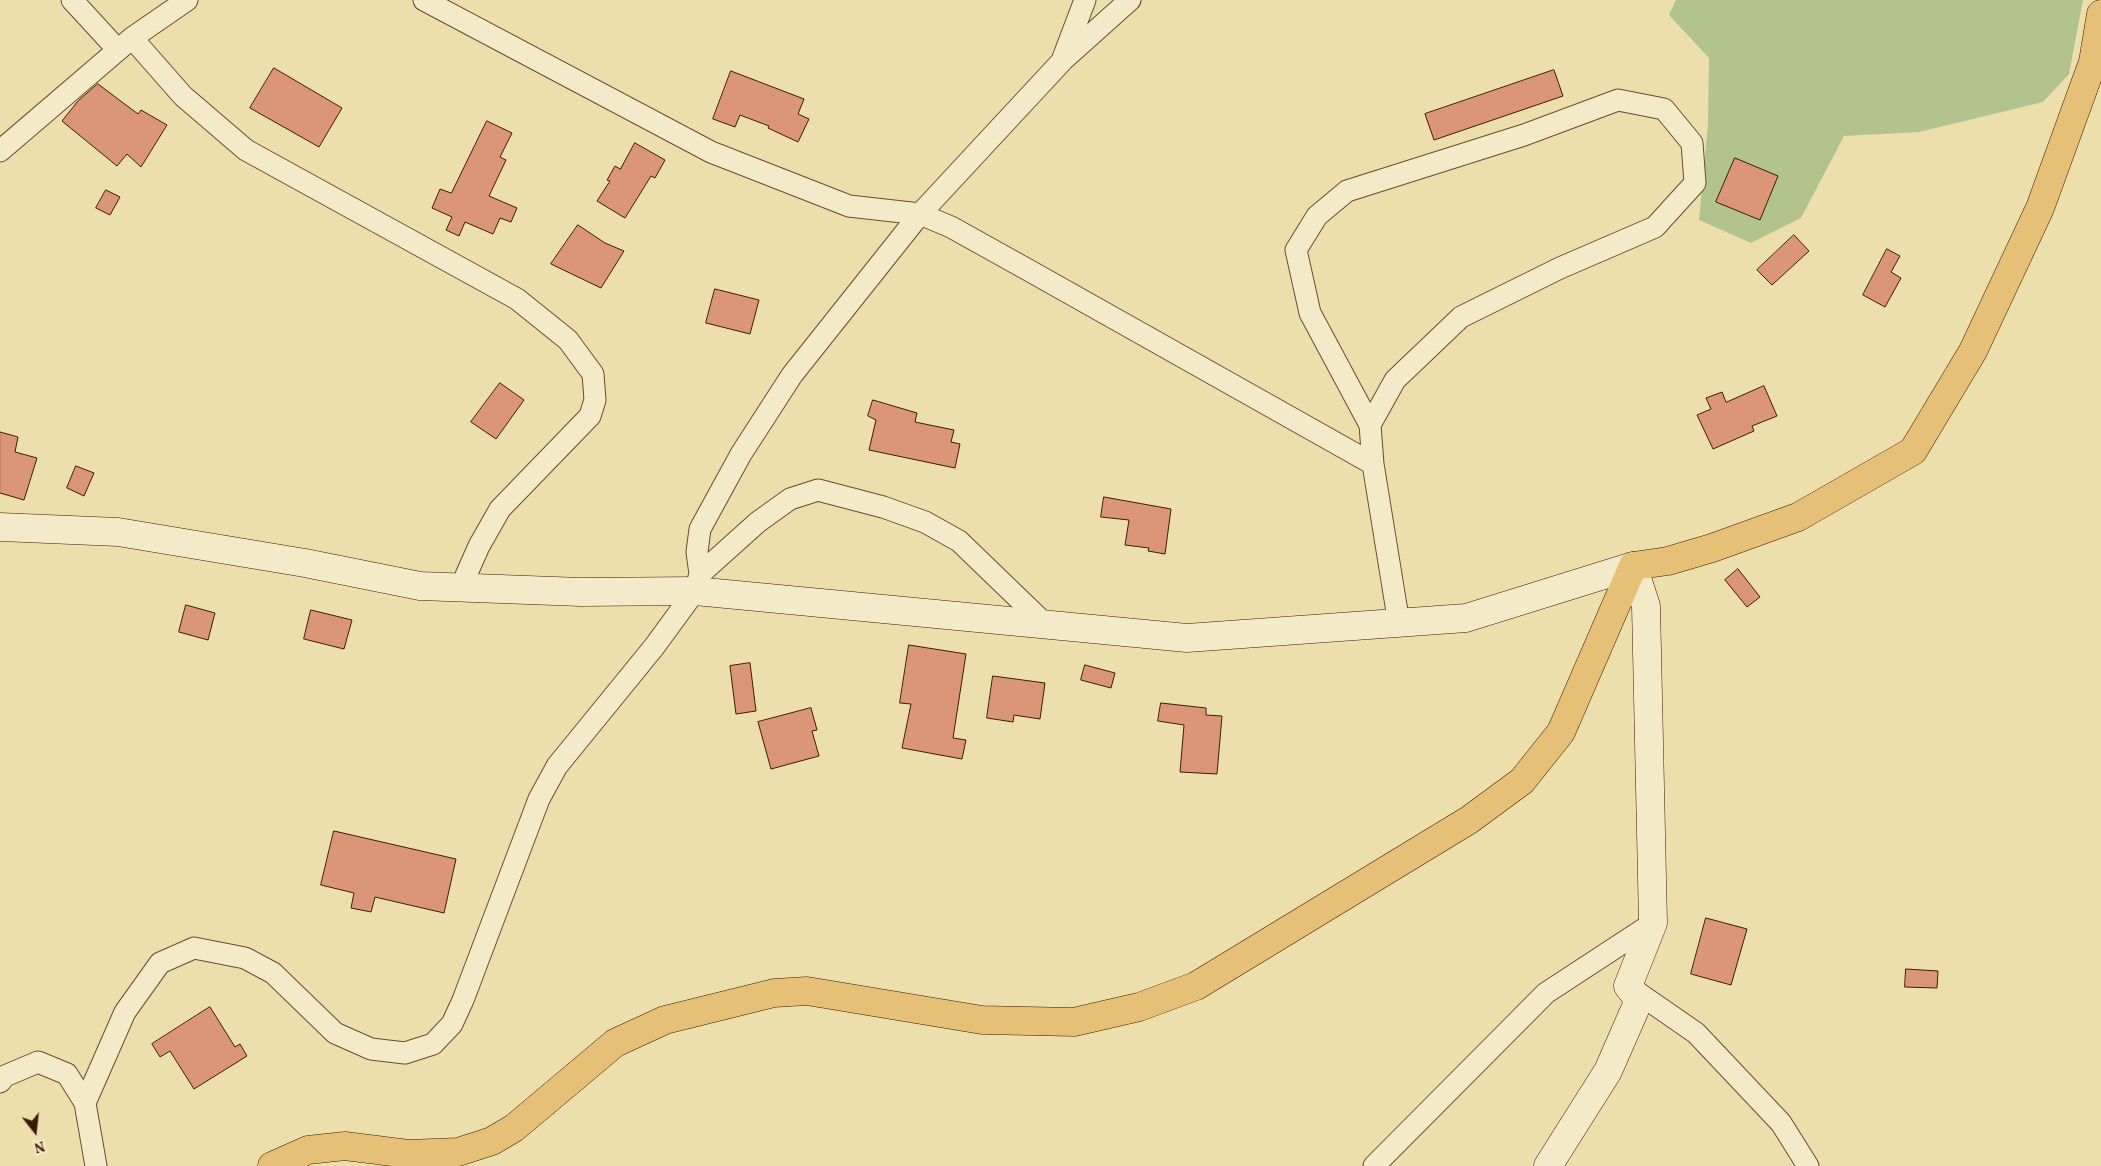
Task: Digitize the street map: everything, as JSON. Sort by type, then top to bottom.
[{"type":"highway","points":[[272,1166],[308,1150],[345,1146],[408,1154],[458,1152],[492,1141],[514,1128],[615,1043],[665,1020],[774,993],[807,991],[982,1020],[1074,1022],[1139,1008],[1196,986],[1469,820],[1522,781],[1561,732],[1632,566],[1668,561],[1712,548],[1798,517],[1913,451],[1973,351],[2040,208],[2097,65],[2101,14]]},
{"type":"street","points":[[72,0],[246,150],[517,299],[568,340],[593,374],[595,400],[590,416],[500,509],[479,546],[460,589]]},
{"type":"street","points":[[0,151],[125,44],[186,0]]},
{"type":"street","points":[[424,0],[711,152],[849,206],[920,214],[951,227],[1373,464]]},
{"type":"street","points":[[1063,60],[1085,0]]},
{"type":"street","points":[[698,582],[697,552],[700,529],[741,454],[792,375],[920,214],[1063,60],[1130,0]]},
{"type":"street","points":[[1370,425],[1395,380],[1461,317],[1560,268],[1655,228],[1695,183],[1692,143],[1664,109],[1618,100],[1524,135],[1346,191],[1317,216],[1296,250],[1310,313],[1370,425],[1373,464],[1399,624]]},
{"type":"street","points":[[85,1103],[124,1012],[160,963],[194,948],[245,958],[273,973],[335,1033],[371,1048],[405,1053],[433,1044],[452,1024],[463,1000],[539,799],[557,766],[654,647],[698,582],[758,522],[790,499],[818,490],[883,507],[925,522],[959,541],[1044,623]]},
{"type":"street","points":[[0,527],[118,532],[305,563],[420,586],[580,592],[698,582],[1187,638],[1466,618],[1632,566],[1646,606],[1649,671],[1653,923],[1628,986]]},
{"type":"street","points":[[1374,1166],[1546,993],[1653,923]]},
{"type":"street","points":[[1548,1166],[1608,1072],[1639,1000],[1628,986]]},
{"type":"street","points":[[1628,986],[1696,1033],[1781,1123],[1808,1166]]},
{"type":"street","points":[[0,1082],[5,1076],[38,1062],[67,1074],[85,1103],[96,1166]]},
{"type":"green space","points":[[1676,0],[2083,0],[2069,74],[2043,102],[1919,132],[1844,136],[1801,218],[1751,243],[1699,220],[1708,124],[1709,58],[1669,15]]},
{"type":"building","points":[[274,68],[342,108],[319,147],[250,108]]},
{"type":"building","points":[[1554,70],[1563,96],[1434,140],[1425,114]]},
{"type":"building","points":[[731,71],[804,99],[798,114],[809,119],[798,142],[768,128],[769,126],[740,115],[735,127],[713,119]]},
{"type":"building","points":[[98,84],[138,114],[141,110],[167,125],[141,167],[127,154],[117,166],[62,121],[78,101]]},
{"type":"building","points":[[487,121],[512,133],[500,157],[506,160],[489,196],[517,208],[511,222],[500,218],[493,234],[465,222],[459,236],[446,230],[452,217],[432,208],[440,189],[451,193]]},
{"type":"building","points":[[635,143],[665,160],[655,178],[651,176],[625,218],[597,201],[610,181],[607,180],[615,166],[620,169]]},
{"type":"building","points":[[1735,158],[1778,176],[1760,220],[1716,202]]},
{"type":"building","points":[[106,190],[120,197],[110,215],[96,208]]},
{"type":"building","points":[[578,225],[605,243],[624,251],[601,288],[551,264]]},
{"type":"building","points":[[1794,235],[1809,251],[1772,285],[1757,270]]},
{"type":"building","points":[[1887,249],[1900,256],[1891,272],[1901,278],[1885,307],[1863,295]]},
{"type":"building","points":[[715,289],[759,300],[750,334],[706,323]]},
{"type":"building","points":[[500,383],[524,400],[496,439],[471,422]]},
{"type":"building","points":[[1764,386],[1777,416],[1752,426],[1754,431],[1713,449],[1697,415],[1711,409],[1706,398],[1722,392],[1726,402]]},
{"type":"building","points":[[873,400],[917,413],[915,422],[954,430],[951,442],[960,444],[955,468],[869,450],[876,420],[868,416]]},
{"type":"building","points":[[0,432],[18,437],[15,452],[37,458],[24,500],[0,493]]},
{"type":"building","points":[[76,466],[94,473],[84,496],[67,488]]},
{"type":"building","points":[[1104,497],[1171,509],[1165,554],[1148,551],[1149,548],[1125,545],[1129,520],[1101,517]]},
{"type":"building","points":[[1738,569],[1760,597],[1747,607],[1725,580]]},
{"type":"building","points":[[186,605],[215,613],[208,640],[179,632]]},
{"type":"building","points":[[311,610],[352,620],[344,649],[304,639]]},
{"type":"building","points":[[909,645],[966,654],[953,738],[966,740],[962,759],[902,748],[911,704],[900,703]]},
{"type":"building","points":[[750,663],[756,711],[736,714],[730,666]]},
{"type":"building","points":[[1085,665],[1115,673],[1111,688],[1081,680]]},
{"type":"building","points":[[993,676],[1045,683],[1040,719],[1014,715],[1013,722],[987,718]]},
{"type":"building","points":[[1161,703],[1206,708],[1206,715],[1222,716],[1217,774],[1180,772],[1184,725],[1158,721]]},
{"type":"building","points":[[811,708],[817,730],[812,731],[819,756],[771,769],[758,722]]},
{"type":"building","points":[[334,831],[456,859],[444,913],[375,897],[371,912],[351,908],[354,893],[321,885]]},
{"type":"building","points":[[1706,918],[1747,929],[1731,985],[1691,974]]},
{"type":"building","points":[[1906,969],[1938,971],[1937,988],[1905,987]]},
{"type":"building","points":[[210,1007],[235,1047],[240,1044],[247,1056],[194,1089],[170,1051],[160,1057],[152,1044]]}]
